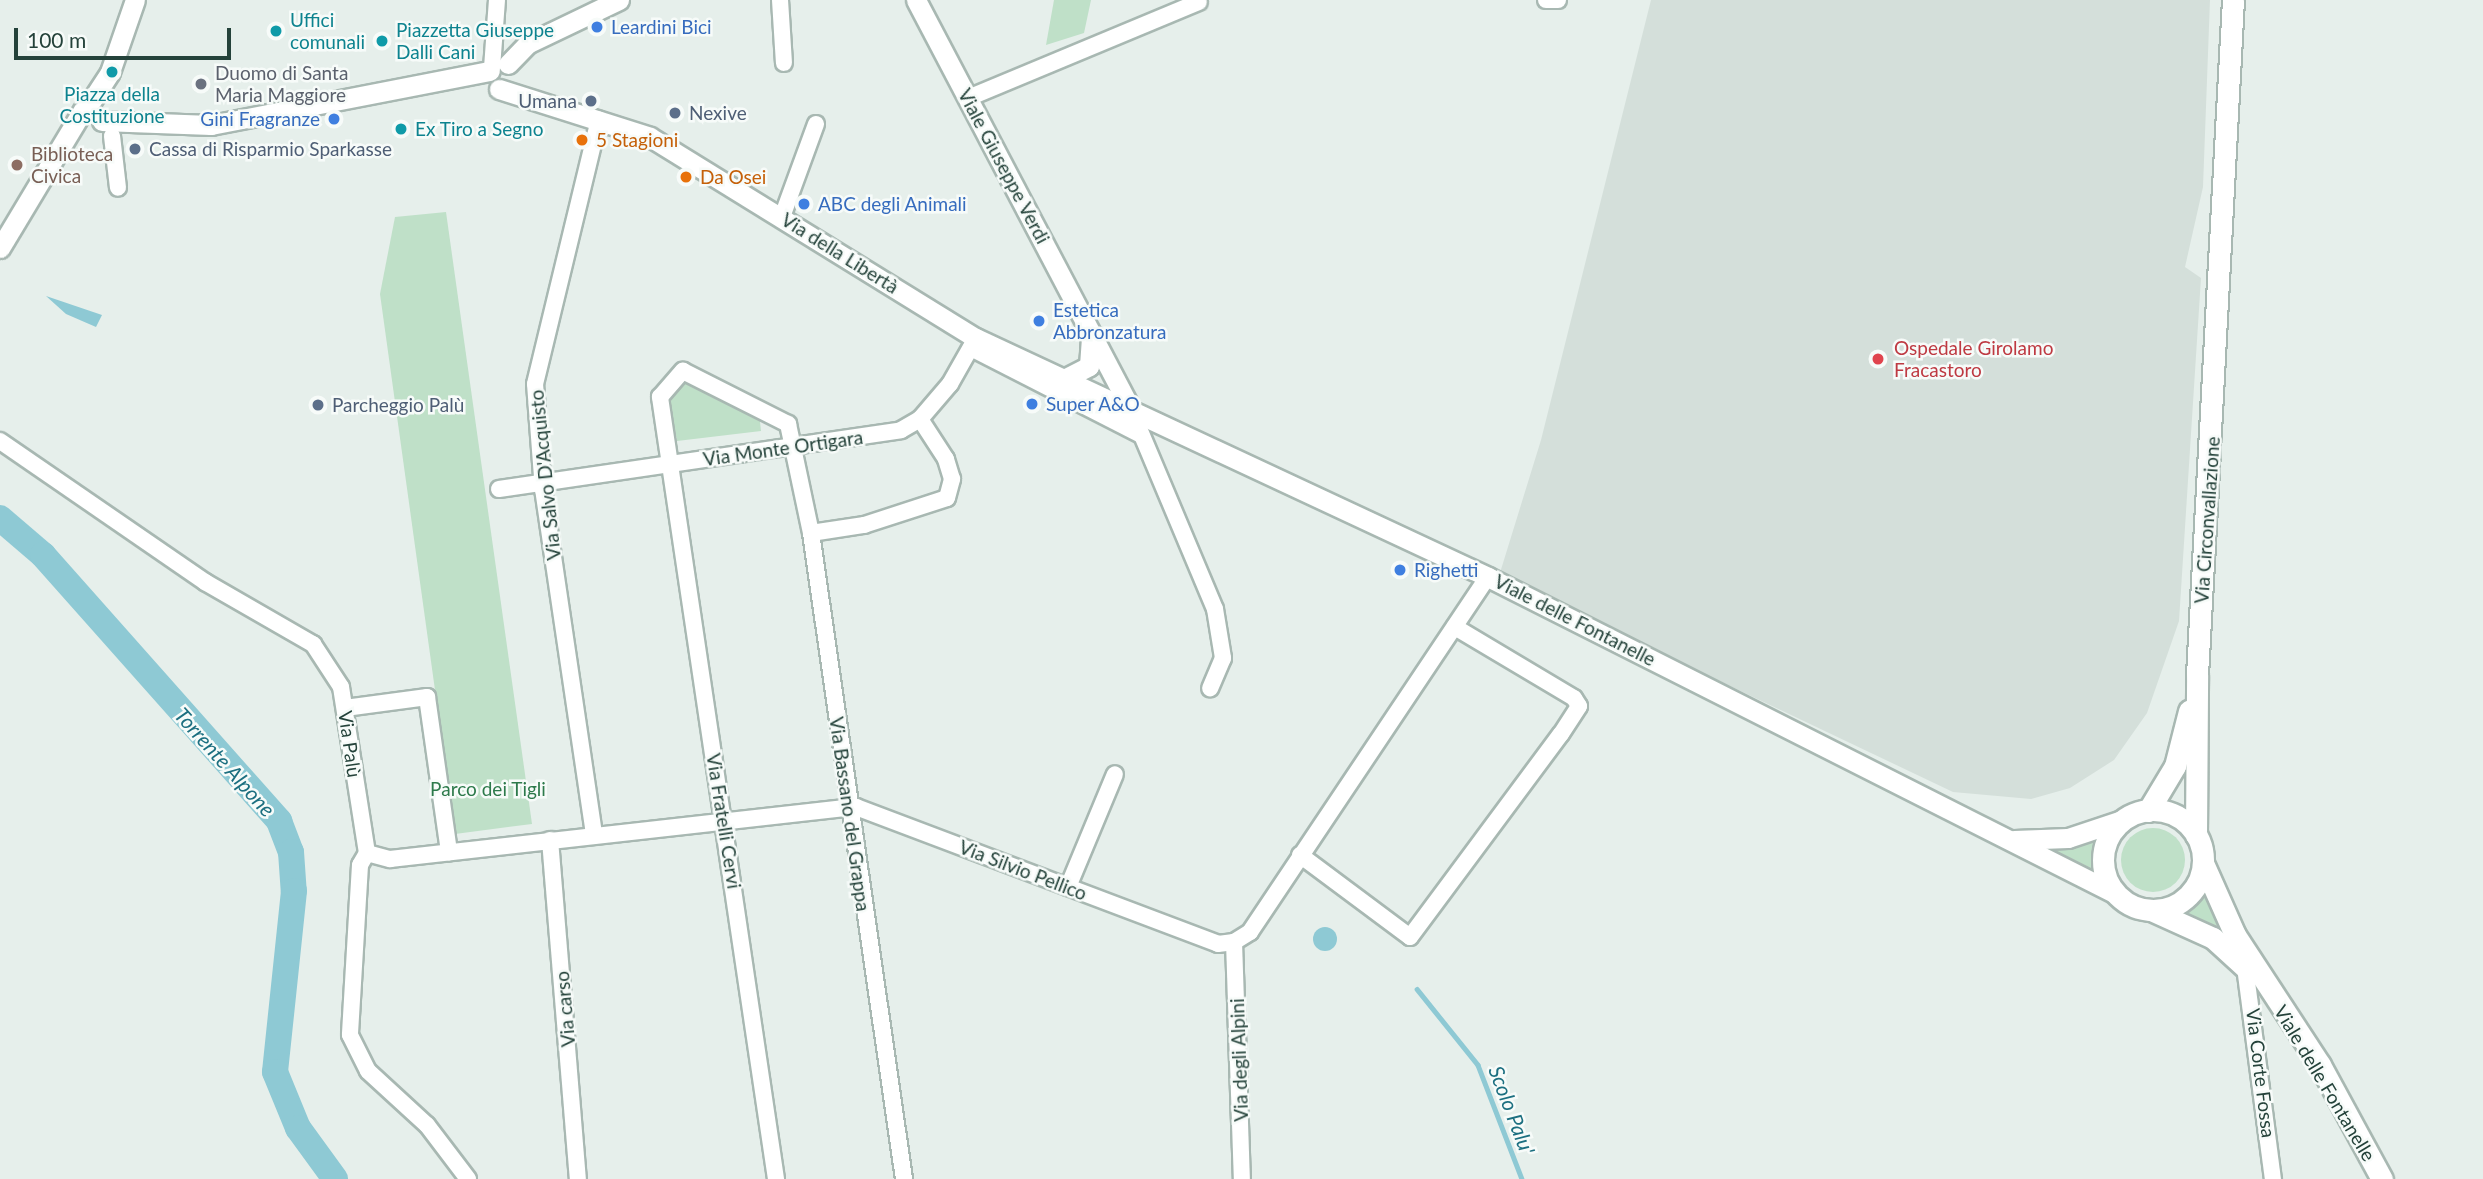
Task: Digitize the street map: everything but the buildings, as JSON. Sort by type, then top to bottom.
[{"type":"main road","name":"Via Circonvallazione","points":[[2196,835],[2197,675],[2218,366],[2219,226],[2226,191],[2234,0]]},
{"type":"main road","name":"Via Circonvallazione","points":[[2148,811],[2175,766],[2197,675]]},
{"type":"main road","points":[[2148,811],[2176,816],[2196,835],[2203,863],[2186,897],[2151,910],[2116,894],[2103,863],[2112,831],[2125,819],[2148,811]]},
{"type":"main road","name":"Viale delle Fontanelle","points":[[2203,863],[2235,935],[2382,1179]]},
{"type":"main road","name":"Viale delle Fontanelle","points":[[2151,910],[2213,938],[2268,988]]},
{"type":"street","points":[[496,74],[492,41],[497,0]]},
{"type":"street","points":[[100,115],[144,126],[251,119],[496,74],[527,44],[619,0]]},
{"type":"street","points":[[780,0],[784,63]]},
{"type":"street","name":"Viale Giuseppe Verdi","points":[[916,0],[1133,414]]},
{"type":"street","points":[[1546,0],[1558,0]]},
{"type":"street","points":[[968,98],[1199,2]]},
{"type":"street","points":[[118,188],[100,115],[130,5]]},
{"type":"street","name":"Via della Libertà","points":[[496,74],[543,104],[650,137],[782,217],[974,343],[1064,379],[1087,396],[1133,414]]},
{"type":"street","points":[[0,248],[60,150],[100,115]]},
{"type":"street","name":"Via Salvo D'Acquisto","points":[[594,834],[545,483],[535,384],[599,120]]},
{"type":"street","points":[[782,217],[816,124]]},
{"type":"street","name":"Viale Giuseppe Verdi","points":[[1087,396],[1090,333]]},
{"type":"street","points":[[811,533],[864,525],[947,498],[952,479],[946,459],[920,419],[974,343],[1087,396],[1139,434],[1157,457],[1216,609],[1223,658],[1210,688]]},
{"type":"street","points":[[1064,379],[1089,366]]},
{"type":"street","name":"Via Bassano del Grappa","points":[[672,376],[697,373],[782,418],[794,450],[811,533],[848,808],[904,1179]]},
{"type":"street","name":"Via Fratelli Cervi","points":[[672,376],[660,397],[725,819],[776,1179]]},
{"type":"street","points":[[1133,414],[1139,434]]},
{"type":"street","name":"Viale delle Fontanelle","points":[[1133,414],[1488,577],[2116,894]]},
{"type":"street","name":"Via Monte Ortigara","points":[[499,489],[670,464],[794,450],[901,430],[920,419]]},
{"type":"street","name":"Via Palù","points":[[0,441],[205,582],[313,644],[341,687],[367,853],[360,865],[350,1035],[368,1071],[427,1125],[468,1179]]},
{"type":"street","points":[[1234,942],[1250,932],[1488,577]]},
{"type":"street","points":[[1300,855],[1410,936],[1561,734],[1579,706],[1574,698],[1455,626]]},
{"type":"street","points":[[345,708],[427,697],[449,852]]},
{"type":"street","points":[[1068,887],[1115,774]]},
{"type":"street","name":"Via Silvio Pellico","points":[[367,853],[390,859],[725,819],[848,808],[1217,944],[1234,942]]},
{"type":"street","name":"Viale delle Fontanelle","points":[[2010,840],[2068,838],[2125,819]]},
{"type":"street","name":"Via carso","points":[[550,840],[578,1179]]},
{"type":"street","name":"Via degli Alpini","points":[[1234,942],[1242,1179]]},
{"type":"street","name":"Via Corte Fossa","points":[[2245,967],[2273,1179]]},
{"type":"shaded area","name":"Ospedale Girolamo Fracastoro","points":[[1651,0],[2210,0],[2203,187],[2185,267],[2201,278],[2179,621],[2147,713],[2114,760],[2070,788],[2031,799],[1953,792],[1499,576],[1541,440]]},
{"type":"green space","points":[[1054,0],[1091,0],[1084,33],[1046,45]]},
{"type":"green space","name":"Parco dei Tigli","points":[[446,212],[532,824],[455,834],[380,294],[395,217]]},
{"type":"green space","points":[[686,377],[759,413],[761,431],[677,441],[668,395]]},
{"type":"green space","points":[[2153,828],[2165,830],[2176,837],[2183,848],[2183,872],[2176,883],[2165,890],[2153,892],[2141,890],[2130,883],[2123,872],[2121,860],[2123,848],[2130,837],[2141,830]]},
{"type":"green space","points":[[2093,841],[2093,873],[2040,848]]},
{"type":"green space","points":[[2209,890],[2244,957],[2183,914]]},
{"type":"water","points":[[46,296],[102,315],[96,327],[66,314]]},
{"type":"water","points":[[1320,927],[1330,927],[1337,934],[1337,944],[1330,951],[1320,951],[1313,944],[1313,934]]},
{"type":"waterway","name":"Torrente Alpone","points":[[0,518],[43,555],[279,821],[291,852],[294,891],[275,1072],[298,1128],[335,1179]]},
{"type":"waterway","name":"Scolo Palu'","points":[[1417,989],[1478,1065],[1522,1179]]},
{"type":"place","name":"Leardini Bici","points":[[597,27]]},
{"type":"place","name":"Uffici comunali","points":[[276,31]]},
{"type":"place","name":"Piazzetta Giuseppe Dalli Cani","points":[[382,41]]},
{"type":"place","name":"Piazza della Costituzione","points":[[112,72]]},
{"type":"place","name":"Duomo di Santa Maria Maggiore","points":[[201,84]]},
{"type":"place","name":"Umana","points":[[591,101]]},
{"type":"place","name":"Nexive","points":[[675,113]]},
{"type":"place","name":"Gini Fragranze","points":[[334,119]]},
{"type":"place","name":"Ex Tiro a Segno","points":[[401,129]]},
{"type":"place","name":"5 Stagioni","points":[[582,140]]},
{"type":"place","name":"Cassa di Risparmio Sparkasse","points":[[135,149]]},
{"type":"place","name":"Biblioteca Civica","points":[[17,165]]},
{"type":"place","name":"Da Osei","points":[[686,177]]},
{"type":"place","name":"ABC degli Animali","points":[[804,204]]},
{"type":"place","name":"Estetica Abbronzatura","points":[[1039,321]]},
{"type":"place","name":"Ospedale Girolamo Fracastoro","points":[[1878,359]]},
{"type":"place","name":"Super A&O","points":[[1032,404]]},
{"type":"place","name":"Parcheggio Palù","points":[[318,405]]},
{"type":"place","name":"Righetti","points":[[1400,570]]}]
